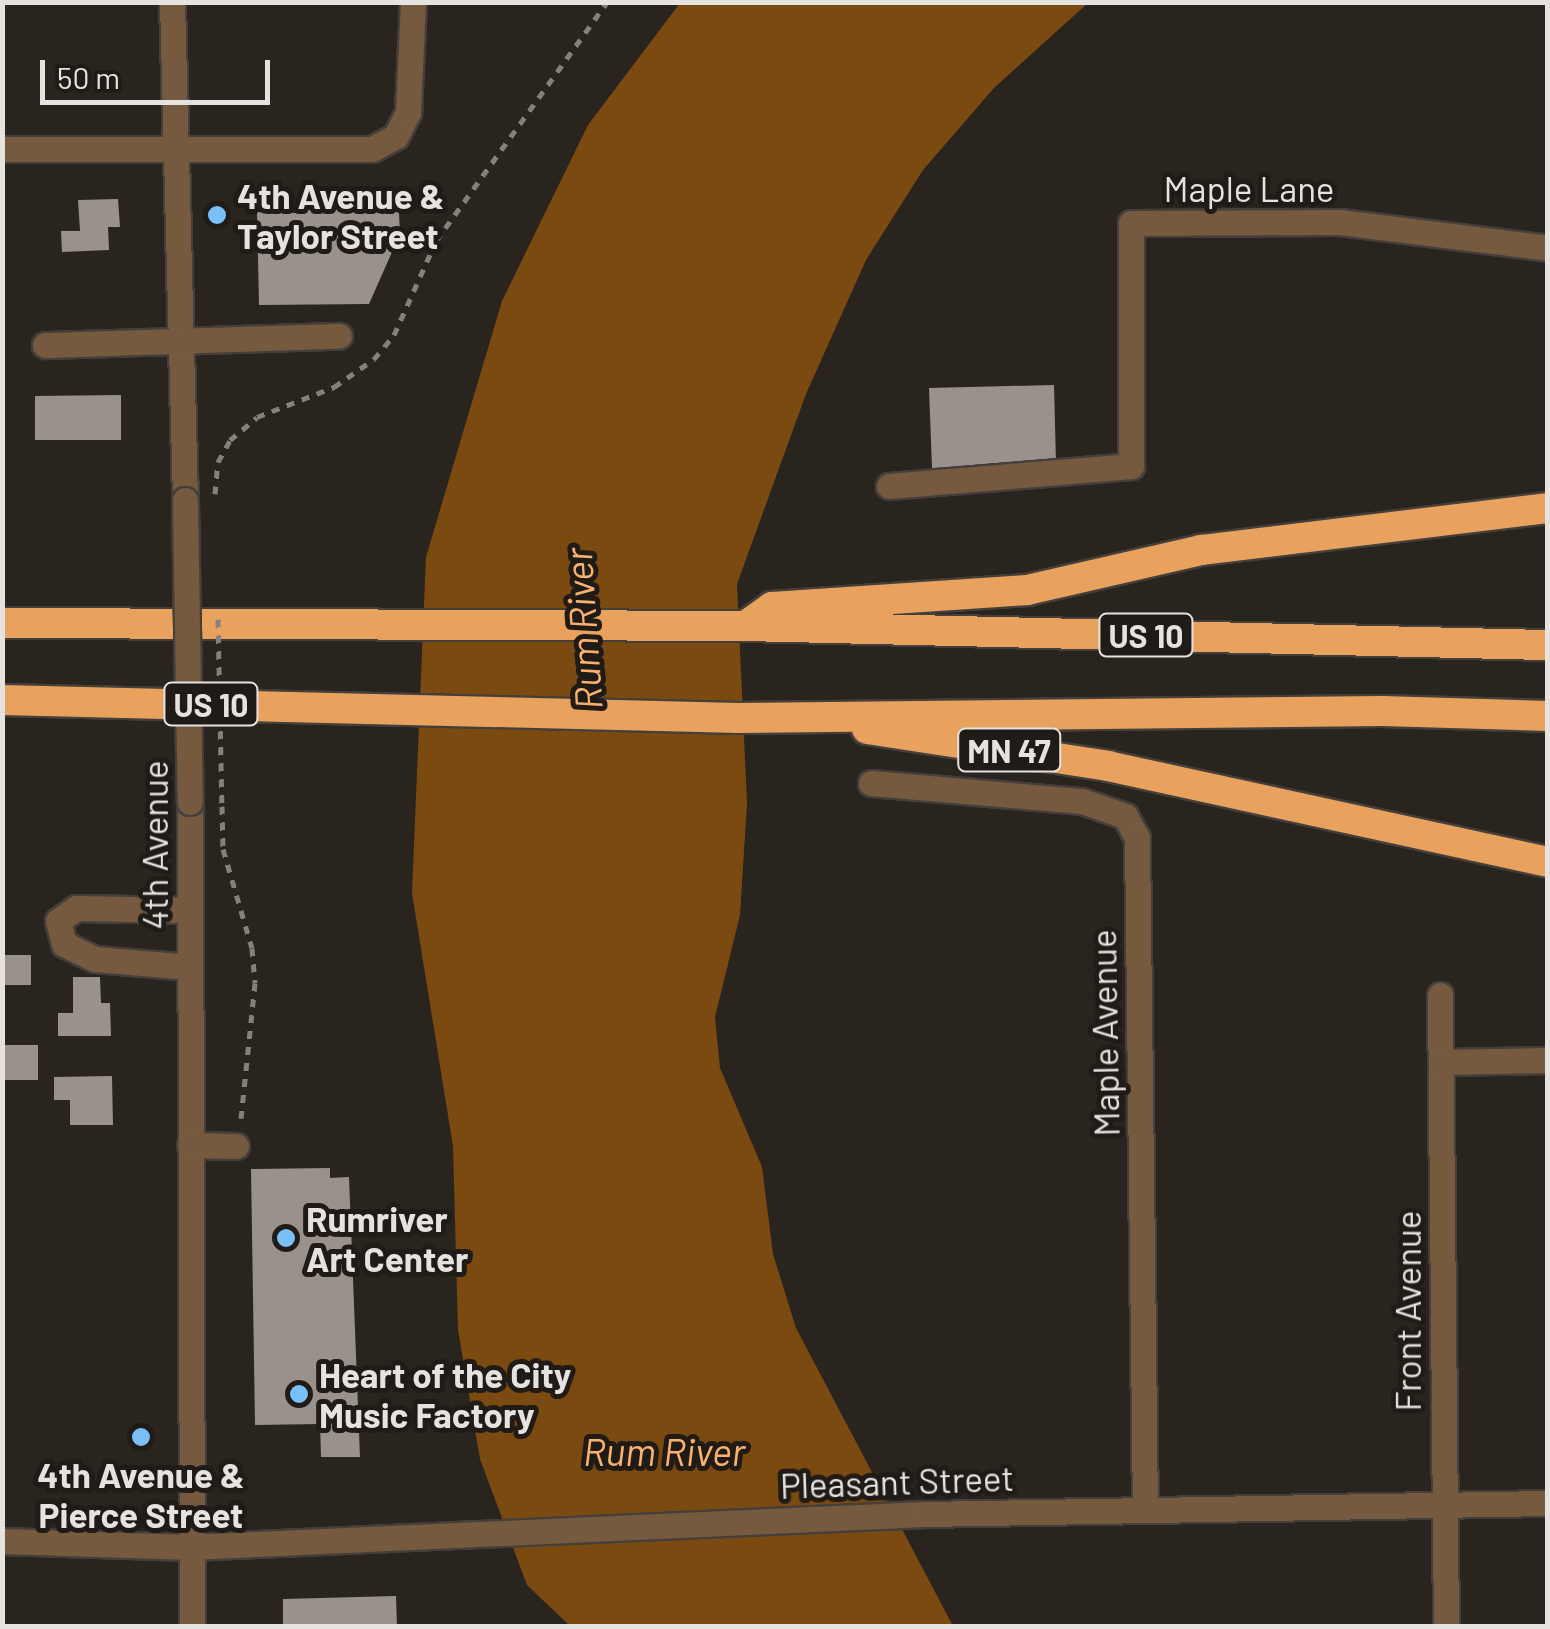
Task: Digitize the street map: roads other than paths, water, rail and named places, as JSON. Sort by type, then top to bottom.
[{"type":"highway","points":[[745,626],[772,608],[1028,590],[1200,550],[1548,508]]},
{"type":"highway","name":"US 10","points":[[2,622],[745,626],[1548,645]]},
{"type":"highway","name":"US 10","points":[[2,700],[739,718],[1548,716]]},
{"type":"highway","name":"MN 47","points":[[806,715],[1108,766],[1548,862]]},
{"type":"highway","points":[[1494,848],[1548,839]]},
{"type":"street","name":"4th Avenue","points":[[172,2],[190,802],[192,1626]]},
{"type":"street","points":[[2,148],[346,152],[396,136],[408,112],[414,2]]},
{"type":"street","name":"Maple Lane","points":[[888,486],[1131,466],[1131,223],[1340,222],[1548,248]]},
{"type":"street","points":[[45,345],[338,336]]},
{"type":"street","name":"Maple Avenue","points":[[872,783],[1082,802],[1126,816],[1138,838],[1145,1508]]},
{"type":"street","points":[[190,910],[76,908],[58,921],[64,944],[95,960],[190,968]]},
{"type":"street","name":"Front Avenue","points":[[1440,995],[1446,1626]]},
{"type":"street","points":[[1441,1062],[1548,1060]]},
{"type":"street","points":[[190,1146],[236,1146]]},
{"type":"street","name":"Pleasant Street","points":[[2,1541],[190,1547],[924,1514],[1548,1503]]},
{"type":"water","name":"Rum River","points":[[680,3],[1088,3],[994,88],[923,170],[866,260],[806,394],[737,584],[747,803],[740,915],[715,1017],[720,1068],[762,1167],[773,1254],[796,1328],[953,1626],[570,1626],[527,1585],[480,1459],[458,1330],[453,1146],[412,893],[426,557],[502,301],[588,125]]},
{"type":"place","name":"4th Avenue & Taylor Street","points":[[217,215]]},
{"type":"place","name":"Rumriver Art Center","points":[[286,1238]]},
{"type":"place","name":"Heart of the City Music Factory","points":[[299,1394]]},
{"type":"place","name":"4th Avenue & Pierce Street","points":[[141,1437]]}]
